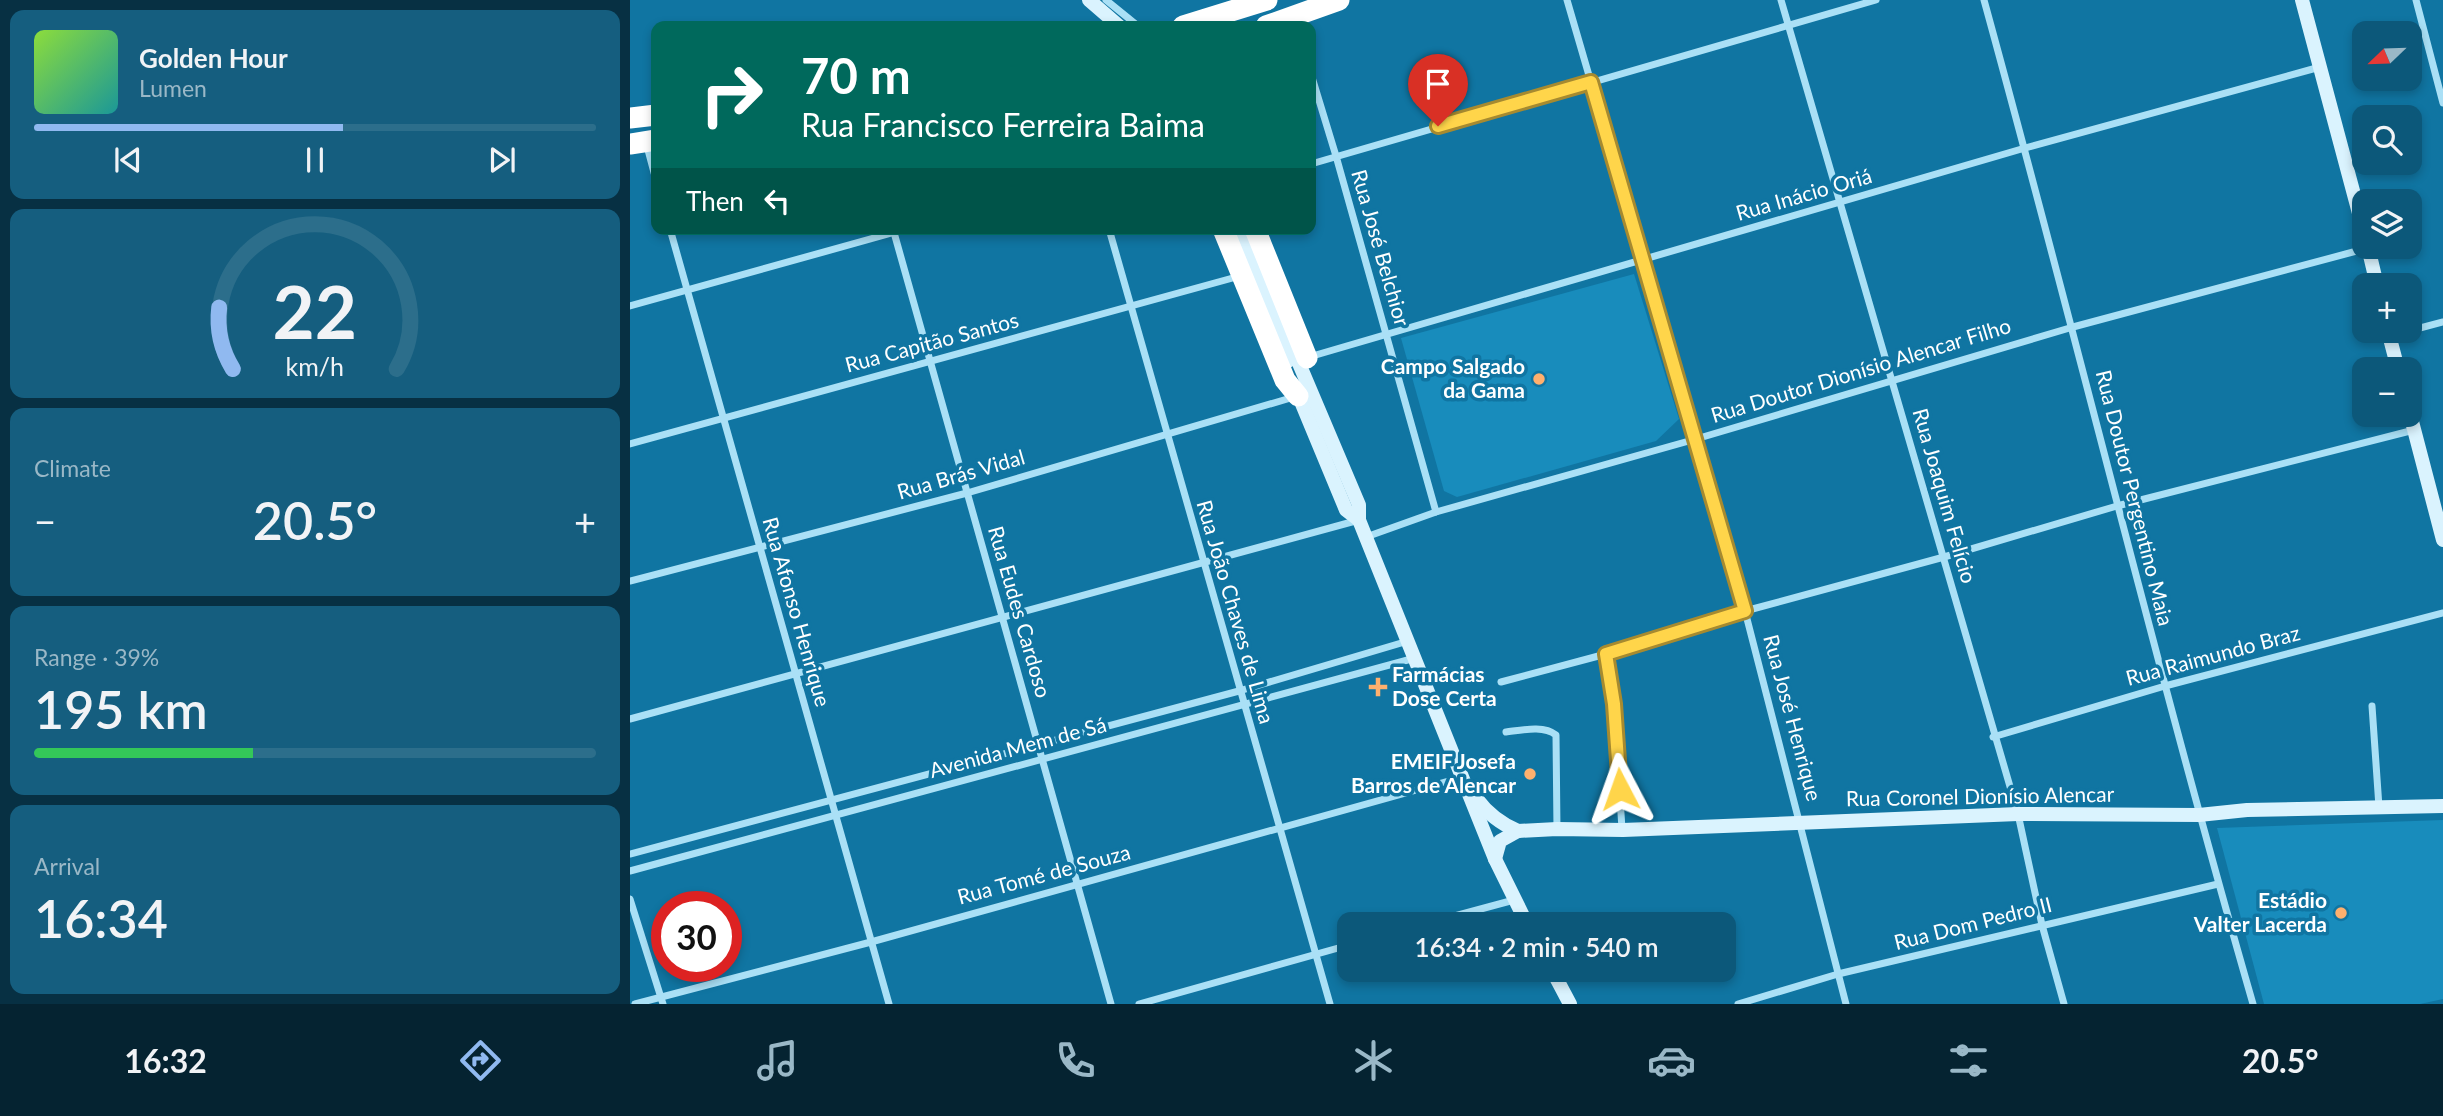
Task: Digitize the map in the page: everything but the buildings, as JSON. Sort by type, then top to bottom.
[{"type":"highway","points":[[1200,21],[1267,0]]},
{"type":"highway","points":[[1296,21],[1339,0]]},
{"type":"highway","points":[[630,118],[651,116]]},
{"type":"highway","points":[[1226,235],[1285,380],[1298,396]]},
{"type":"highway","points":[[1257,235],[1298,357]]},
{"type":"main road","points":[[2302,0],[2353,189]]},
{"type":"main road","points":[[1098,2],[1115,21]]},
{"type":"main road","points":[[1240,235],[1298,357],[1359,505],[1359,520],[1495,859],[1520,912]]},
{"type":"main road","points":[[1298,357],[1288,370],[1346,510],[1359,520]]},
{"type":"main road","points":[[2413,427],[2443,540]]},
{"type":"main road","points":[[1464,780],[1486,812],[1505,826],[1518,831]]},
{"type":"main road","name":"Rua Coronel Dionísio Alencar","points":[[1518,831],[1623,830],[2018,814],[2199,815],[2247,810],[2443,806]]},
{"type":"main road","points":[[1495,859],[1497,845],[1504,837],[1518,831]]},
{"type":"main road","points":[[1558,982],[1570,1004]]},
{"type":"street","name":"Rua José Henrique","points":[[1567,0],[1745,611],[1846,1004]]},
{"type":"street","name":"Rua Joaquim Felício","points":[[1781,0],[1944,557],[1993,737],[2018,814],[2042,925],[2064,1004]]},
{"type":"street","points":[[1316,162],[1876,0]]},
{"type":"street","name":"Rua Doutor Pergentino Maia","points":[[1984,0],[2073,327],[2117,506],[2199,815],[2253,1004]]},
{"type":"street","points":[[2416,0],[2443,103]]},
{"type":"street","points":[[1098,2],[1130,21]]},
{"type":"street","name":"Rua Inácio Oriá","points":[[1298,357],[1842,203],[2025,148],[2321,67]]},
{"type":"street","name":"Rua José Belchior","points":[[1316,91],[1436,512]]},
{"type":"street","points":[[644,142],[651,164]]},
{"type":"street","name":"Rua Afonso Henrique","points":[[672,235],[888,1004]]},
{"type":"street","points":[[630,306],[880,235]]},
{"type":"street","name":"Rua Eudes Cardoso","points":[[895,235],[1111,1004]]},
{"type":"street","name":"Rua João Chaves de Lima","points":[[1111,235],[1330,1004]]},
{"type":"street","name":"Rua Doutor Dionísio Alencar Filho","points":[[1366,537],[1436,512],[1696,439],[2073,327],[2352,252]]},
{"type":"street","name":"Rua Capitão Santos","points":[[630,444],[1243,275]]},
{"type":"street","points":[[2422,326],[2443,322]]},
{"type":"street","name":"Rua Brás Vidal","points":[[630,581],[967,493],[1298,396]]},
{"type":"street","points":[[1501,682],[2117,506],[2414,430]]},
{"type":"street","points":[[630,719],[1359,520]]},
{"type":"street","name":"Rua Raimundo Braz","points":[[1993,737],[2165,686],[2443,613]]},
{"type":"street","name":"Avenida Mem de Sá","points":[[630,854],[1239,691],[1409,641]]},
{"type":"street","points":[[1606,654],[1614,704],[1623,830]]},
{"type":"street","name":"Avenida Mem de Sá","points":[[630,871],[1415,658]]},
{"type":"street","points":[[1332,663],[1335,679]]},
{"type":"street","points":[[2372,706],[2379,808]]},
{"type":"street","points":[[1141,716],[1146,732]]},
{"type":"street","points":[[1506,732],[1535,729],[1555,732],[1558,740],[1557,829]]},
{"type":"street","points":[[936,771],[939,786]]},
{"type":"street","name":"Rua Tomé de Souza","points":[[635,1004],[662,1000],[1464,780]]},
{"type":"street","points":[[732,826],[736,843]]},
{"type":"street","name":"Rua Dom Pedro II","points":[[1738,1004],[1838,974],[2218,884]]},
{"type":"street","points":[[630,899],[662,1000]]},
{"type":"street","points":[[1470,912],[1514,900]]},
{"type":"street","points":[[1139,1004],[1337,948]]},
{"type":"shaded area","name":"Campo Salgado da Gama","points":[[1634,274],[1679,419],[1656,441],[1457,497],[1444,491],[1401,338]]},
{"type":"shaded area","name":"Estádio Valter Lacerda","points":[[2443,820],[2443,999],[2420,1004],[2264,1004],[2217,828]]},
{"type":"place","name":"Campo Salgado da Gama","points":[[1539,379]]},
{"type":"place","name":"Farmácias Dose Certa","points":[[1378,687]]},
{"type":"place","name":"EMEIF Josefa Barros de Alencar","points":[[1530,774]]},
{"type":"place","name":"Estádio Valter Lacerda","points":[[2341,913]]},
{"type":"route","points":[[1438,126],[1591,82],[1745,611],[1606,654],[1614,704],[1620,789]]}]
